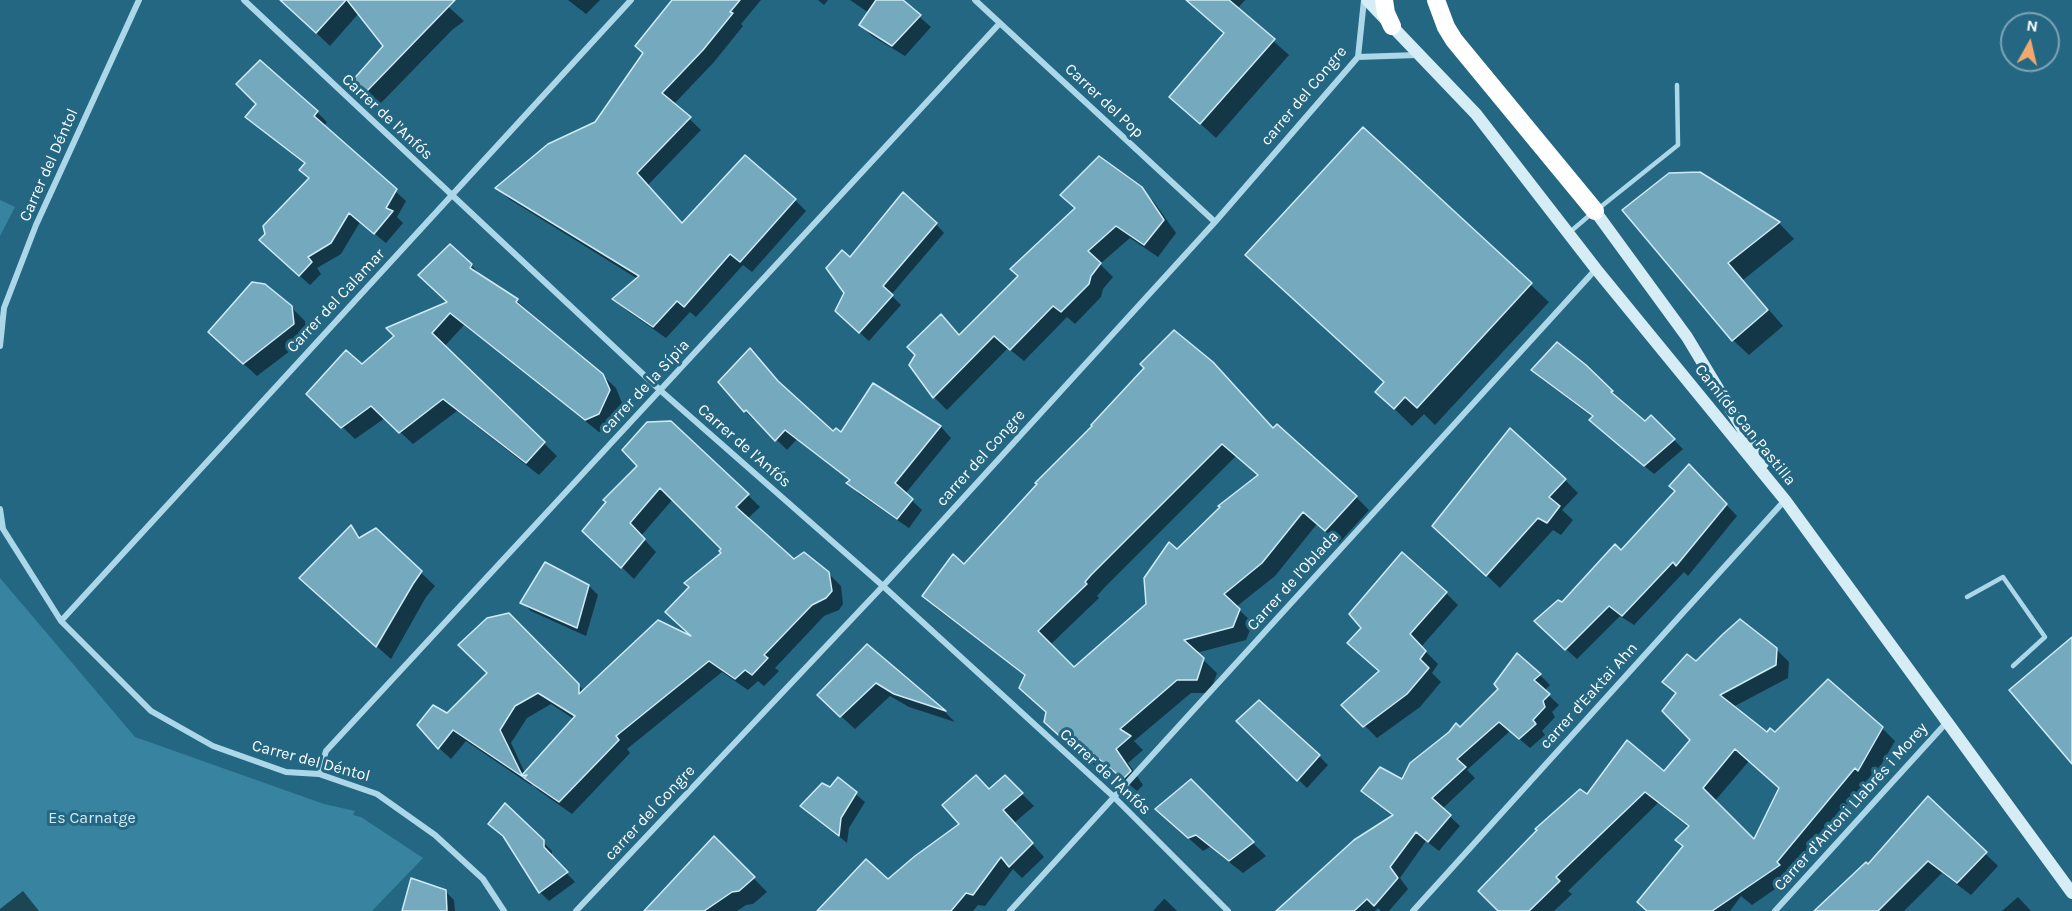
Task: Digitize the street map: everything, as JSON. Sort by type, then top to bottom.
[{"type":"highway","points":[[1384,0],[1386,13],[1392,26]]},
{"type":"highway","points":[[1436,0],[1446,27],[1454,40],[1595,211]]},
{"type":"street","name":"Carrer del Déntol","points":[[0,346],[4,308],[36,225],[139,0]]},
{"type":"street","name":"Carrer de l'Anfós","points":[[244,0],[661,390],[883,586],[1114,797],[1228,911]]},
{"type":"street","name":"Carrer del Calamar","points":[[61,621],[631,0]]},
{"type":"street","name":"Carrer del Pop","points":[[975,0],[1215,222]]},
{"type":"street","name":"Camí de Can Pastilla","points":[[1365,0],[1476,114],[1596,269],[1785,500],[2072,893]]},
{"type":"street","name":"carrer del Congre","points":[[576,911],[883,586],[1215,222],[1358,57],[1365,0]]},
{"type":"street","name":"carrer de la Sípia","points":[[319,774],[326,751],[1000,23]]},
{"type":"street","points":[[1358,57],[1419,55]]},
{"type":"street","points":[[1595,211],[1687,337],[1785,500]]},
{"type":"street","name":"Carrer de l'Oblada","points":[[1010,911],[1596,269]]},
{"type":"street","name":"carrer d'Eaktai Ahn","points":[[1413,911],[1785,500]]},
{"type":"street","name":"Carrer del Déntol","points":[[0,508],[3,529],[61,621],[151,711],[213,746],[286,772],[319,774],[377,794],[435,835],[483,879],[504,911]]},
{"type":"street","name":"Carrer d'Antoni Llabrés i Morey","points":[[1775,911],[1947,722]]},
{"type":"lane","points":[[1568,233],[1678,145],[1677,85]]},
{"type":"lane","points":[[1966,597],[2003,577],[2045,637],[2013,666]]},
{"type":"green space","points":[[0,200],[15,207],[0,236]]},
{"type":"green space","name":"Es Carnatge","points":[[0,578],[135,737],[324,804],[355,811],[353,815],[361,817],[423,858],[372,911],[0,911]]},
{"type":"building","points":[[280,0],[346,0],[316,33]]},
{"type":"building","points":[[347,0],[455,0],[365,93],[352,81],[383,46]]},
{"type":"building","points":[[672,0],[740,0],[730,12],[733,13],[703,50],[662,93],[691,117],[637,173],[682,223],[745,155],[796,199],[740,262],[730,254],[684,307],[677,301],[653,327],[612,299],[639,276],[495,188],[548,144],[595,122],[643,53],[635,46]]},
{"type":"building","points":[[876,0],[903,0],[921,15],[892,46],[859,25]]},
{"type":"building","points":[[1186,0],[1229,0],[1275,39],[1200,124],[1169,97],[1224,33]]},
{"type":"building","points":[[260,60],[318,111],[314,116],[397,189],[386,208],[393,211],[374,234],[349,213],[331,243],[308,257],[312,262],[299,276],[259,240],[265,234],[263,226],[309,178],[299,170],[305,163],[245,117],[256,104],[236,84]]},
{"type":"building","points":[[1363,127],[1532,283],[1417,408],[1405,397],[1394,409],[1375,392],[1384,382],[1245,255]]},
{"type":"building","points":[[1099,156],[1142,187],[1164,220],[1144,245],[1116,226],[1088,251],[1101,263],[1091,276],[1089,284],[1061,312],[1053,306],[1010,350],[994,336],[933,398],[909,365],[915,355],[907,347],[941,314],[959,335],[1018,276],[1010,269],[1075,208],[1060,195]]},
{"type":"building","points":[[1700,172],[1780,222],[1728,263],[1768,310],[1732,341],[1622,210],[1669,173]]},
{"type":"building","points":[[903,192],[937,223],[883,286],[893,295],[859,333],[835,311],[844,293],[826,268],[842,250],[850,257]]},
{"type":"building","points":[[450,244],[472,264],[470,268],[518,299],[516,302],[603,374],[610,390],[599,414],[585,420],[450,313],[432,333],[545,442],[526,463],[443,399],[399,433],[371,406],[341,428],[306,394],[346,350],[362,364],[394,336],[386,328],[447,302],[418,275]]},
{"type":"building","points":[[252,282],[265,284],[292,306],[294,324],[243,364],[208,332]]},
{"type":"building","points":[[1174,330],[1213,362],[1273,428],[1277,424],[1357,496],[1325,531],[1303,512],[1262,563],[1224,594],[1240,609],[1233,627],[1184,640],[1204,658],[1197,680],[1177,680],[1120,729],[1131,736],[1116,749],[1131,771],[1123,779],[1087,749],[1082,753],[1066,742],[1044,722],[1046,712],[1019,688],[1025,675],[922,596],[953,554],[964,564],[1037,484],[1035,483],[1092,426],[1144,368],[1140,364]],"holes":[[[1222,444],[1258,475],[1218,506],[1220,507],[1177,549],[1169,542],[1144,578],[1146,604],[1074,667],[1038,631],[1087,584],[1085,582],[1091,575]]]},
{"type":"building","points":[[1557,342],[1586,365],[1613,391],[1611,392],[1645,421],[1651,415],[1675,439],[1644,466],[1589,420],[1593,416],[1531,370]]},
{"type":"building","points":[[750,348],[778,381],[833,431],[836,428],[841,432],[873,383],[941,426],[895,483],[913,499],[897,519],[846,483],[850,480],[785,430],[775,441],[746,410],[744,412],[718,382]]},
{"type":"building","points":[[671,421],[749,494],[736,507],[794,559],[804,552],[829,572],[832,591],[826,598],[812,605],[764,655],[768,658],[752,675],[745,670],[735,679],[709,661],[616,736],[619,740],[559,802],[524,778],[527,775],[523,777],[453,730],[438,749],[417,725],[433,705],[447,713],[487,673],[458,645],[487,618],[509,613],[579,684],[579,694],[658,620],[691,636],[665,612],[689,587],[684,583],[721,553],[719,551],[721,549],[660,488],[630,523],[645,539],[621,568],[582,531],[606,502],[603,500],[637,466],[622,450],[647,422]],"holes":[[[538,693],[575,716],[522,775],[500,730],[515,706]]]},
{"type":"building","points":[[1510,428],[1566,479],[1549,497],[1560,506],[1547,523],[1538,518],[1486,576],[1432,526]]},
{"type":"building","points":[[1689,464],[1727,504],[1676,566],[1673,562],[1622,616],[1609,606],[1565,650],[1534,621],[1558,600],[1562,602],[1615,544],[1621,550],[1675,491],[1669,486]]},
{"type":"building","points":[[351,525],[359,538],[376,528],[422,571],[376,647],[299,578]]},
{"type":"building","points":[[1402,552],[1447,592],[1410,634],[1426,651],[1420,659],[1429,668],[1407,694],[1363,727],[1341,705],[1379,671],[1347,643],[1361,628],[1349,614]]},
{"type":"building","points":[[545,562],[589,585],[577,628],[520,603]]},
{"type":"building","points":[[1740,619],[1777,648],[1776,665],[1720,695],[1767,732],[1770,728],[1775,732],[1828,679],[1883,727],[1858,771],[1855,768],[1777,862],[1780,865],[1712,911],[1647,911],[1637,902],[1683,846],[1675,840],[1689,826],[1645,792],[1556,877],[1560,881],[1529,911],[1498,911],[1478,891],[1537,830],[1535,829],[1580,789],[1587,794],[1627,740],[1664,771],[1690,740],[1662,711],[1676,693],[1662,682],[1687,654],[1696,661]],"holes":[[[1735,749],[1779,788],[1754,839],[1703,788]]]},
{"type":"building","points":[[2072,637],[2072,764],[2009,690]]},
{"type":"building","points":[[867,644],[946,711],[894,694],[876,683],[840,717],[817,695]]},
{"type":"building","points":[[1517,653],[1541,674],[1534,680],[1550,694],[1543,701],[1545,707],[1533,720],[1536,724],[1519,739],[1499,722],[1457,759],[1466,767],[1432,798],[1451,815],[1428,842],[1416,832],[1390,867],[1398,878],[1374,906],[1367,899],[1354,911],[1276,911],[1354,840],[1393,815],[1361,791],[1380,767],[1402,779],[1410,763],[1449,732],[1456,723],[1460,727],[1498,689],[1494,684]]},
{"type":"building","points":[[1259,700],[1320,755],[1297,781],[1236,721]]},
{"type":"building","points":[[976,775],[989,789],[1005,775],[1023,793],[1003,810],[1033,843],[1009,867],[1001,857],[973,895],[966,893],[951,911],[817,911],[866,859],[888,879],[959,824],[942,805]]},
{"type":"building","points":[[838,777],[857,792],[841,818],[839,836],[800,806],[822,783],[830,787]]},
{"type":"building","points":[[1191,779],[1254,842],[1229,861],[1196,835],[1188,838],[1155,809]]},
{"type":"building","points":[[1928,796],[1987,852],[1957,883],[1928,861],[1878,911],[1814,911],[1866,862],[1868,864]]},
{"type":"building","points":[[505,803],[544,840],[544,847],[568,872],[539,893],[503,836],[488,824]]},
{"type":"building","points":[[714,836],[755,877],[739,891],[732,892],[704,911],[644,911]]},
{"type":"building","points":[[411,878],[446,890],[447,911],[402,911]]}]
